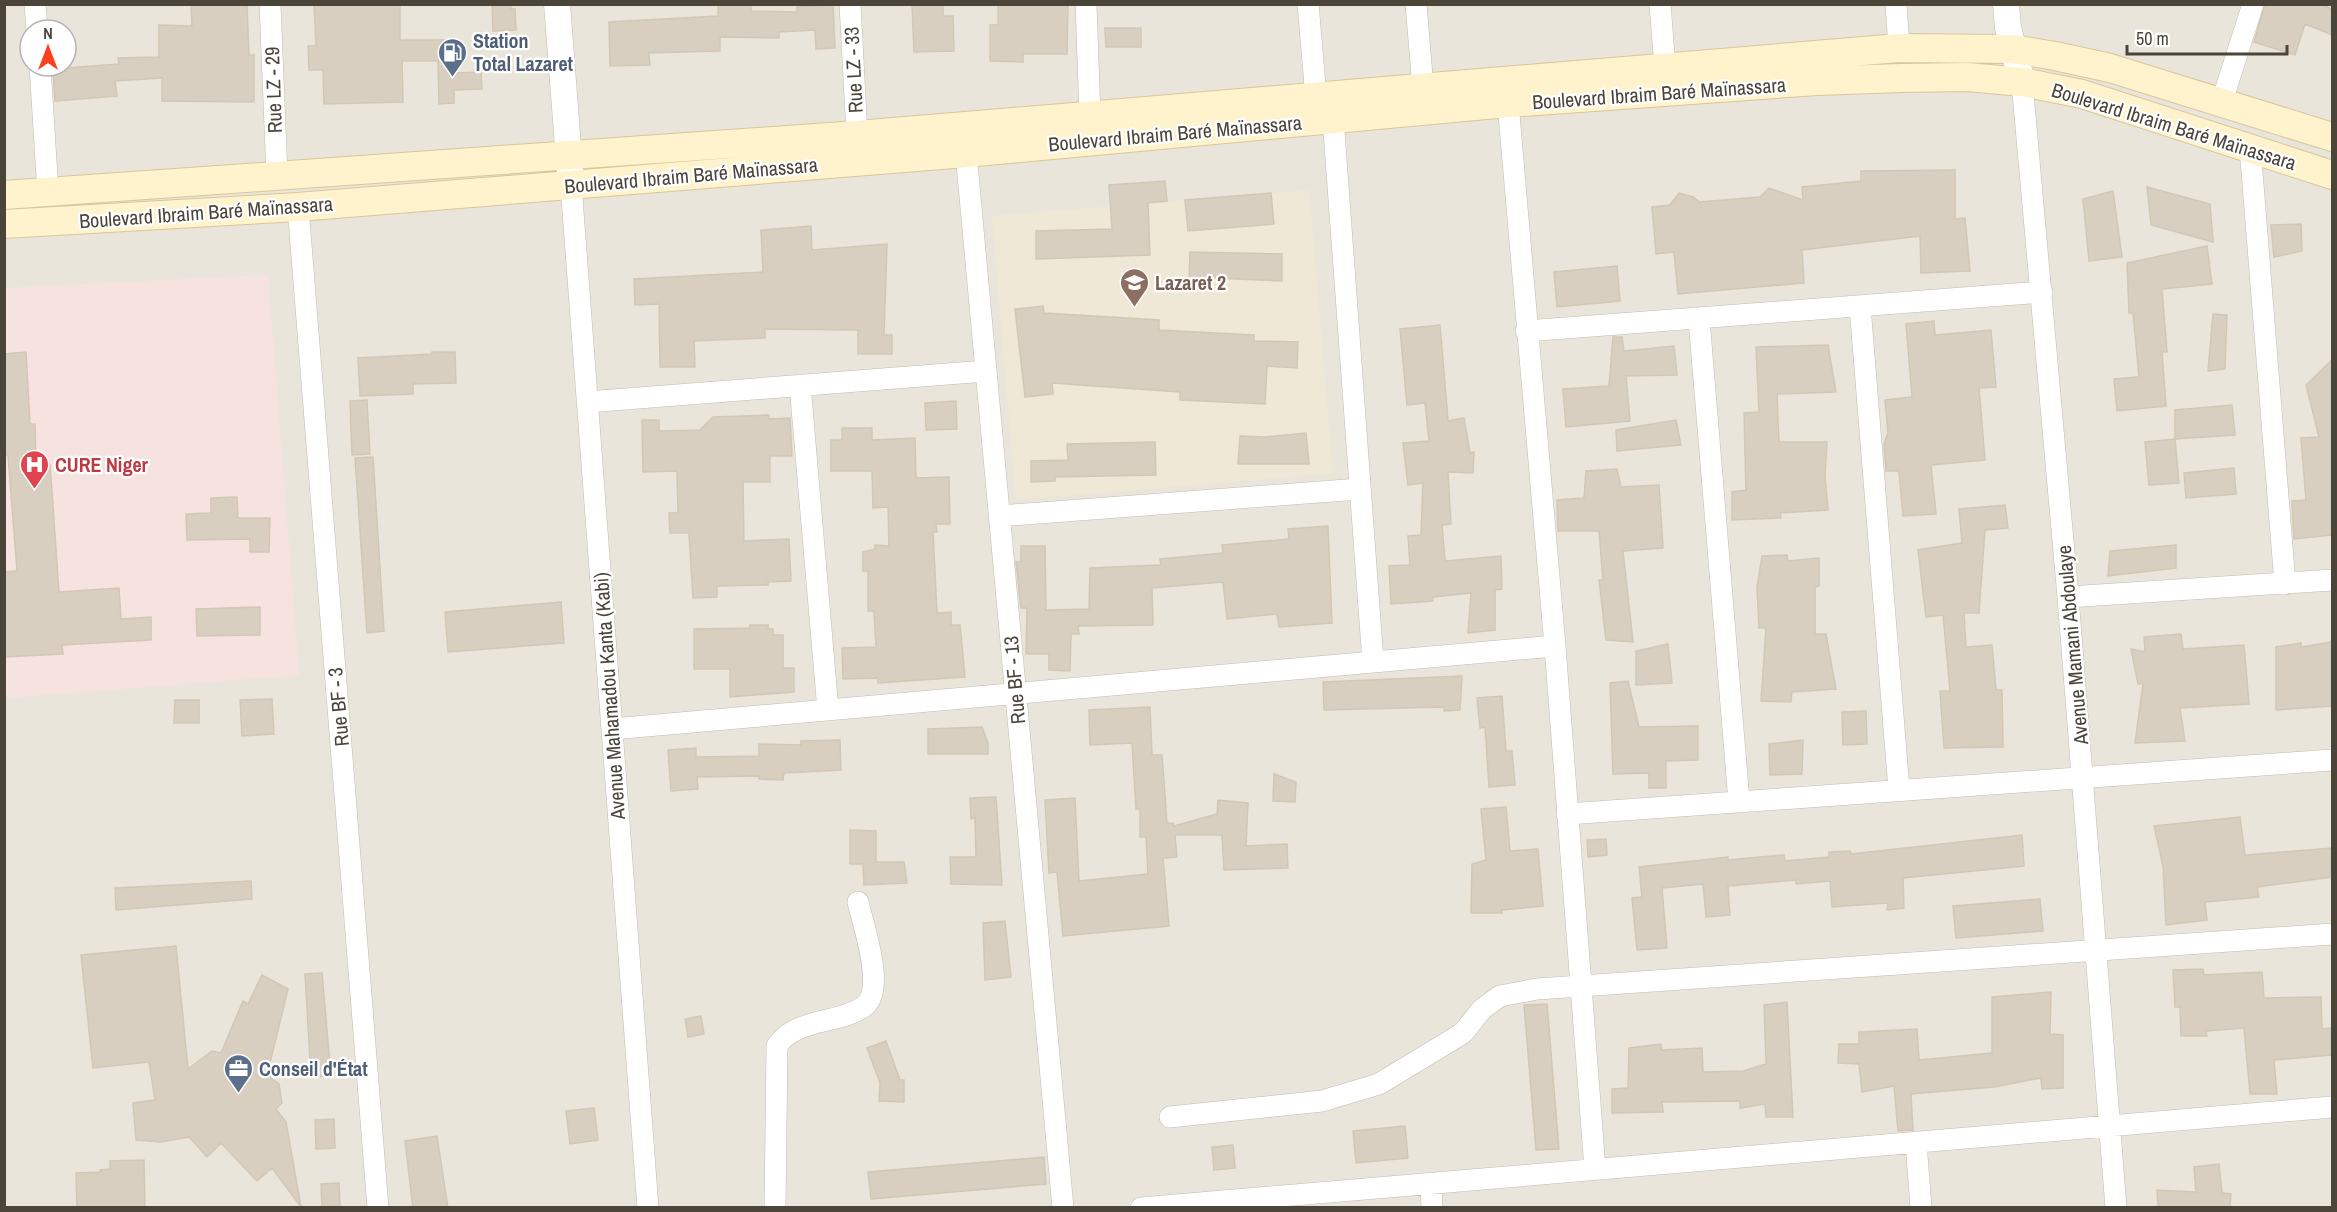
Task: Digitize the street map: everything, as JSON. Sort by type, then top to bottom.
[{"type":"main road","name":"Boulevard Ibraim Baré Maïnassara","points":[[4,224],[298,207],[966,153],[1324,107],[1423,88],[1899,48],[2013,48],[2110,68],[2332,137]]},
{"type":"main road","name":"Boulevard Ibraim Baré Maïnassara","points":[[4,195],[857,135],[1090,116],[1324,107],[1508,104],[1838,80],[1967,77],[2022,82],[2082,94],[2332,175]]},
{"type":"street","name":"Rue LZ - 29","points":[[270,4],[277,176]]},
{"type":"street","points":[[557,4],[571,185]]},
{"type":"street","name":"Rue LZ - 33","points":[[850,4],[857,135]]},
{"type":"street","points":[[1086,4],[1090,116]]},
{"type":"street","points":[[1308,4],[1324,107],[1373,662]]},
{"type":"street","points":[[1416,4],[1423,88]]},
{"type":"street","points":[[1660,4],[1665,68]]},
{"type":"street","points":[[1896,4],[1899,48]]},
{"type":"street","points":[[2006,4],[2013,48],[2022,82]]},
{"type":"street","points":[[2222,101],[2253,4]]},
{"type":"street","points":[[41,78],[48,193]]},
{"type":"street","name":"Avenue Mamani Abdoulaye","points":[[2022,82],[2068,597],[2116,1208]]},
{"type":"street","points":[[1508,104],[1555,646],[1595,1169]]},
{"type":"street","points":[[2250,147],[2285,584]]},
{"type":"street","name":"Rue BF - 13","points":[[966,153],[1063,1208]]},
{"type":"street","name":"Avenue Mahamadou Kanta (Kabi)","points":[[571,185],[648,1208]]},
{"type":"street","name":"Rue BF - 3","points":[[298,207],[378,1208]]},
{"type":"street","points":[[1526,331],[2042,292]]},
{"type":"street","points":[[1860,306],[1899,790]]},
{"type":"street","points":[[1699,319],[1740,801]]},
{"type":"street","points":[[587,402],[986,371]]},
{"type":"street","points":[[801,385],[828,710]]},
{"type":"street","points":[[999,516],[1359,489]]},
{"type":"street","points":[[2068,597],[2332,580]]},
{"type":"street","points":[[612,729],[1555,646]]},
{"type":"street","points":[[1567,814],[2332,760]]},
{"type":"street","points":[[776,1208],[777,1046],[784,1036],[799,1029],[864,1007],[872,996],[874,975],[858,902]]},
{"type":"street","points":[[1170,1117],[1322,1101],[1368,1088],[1379,1084],[1463,1033],[1482,1009],[1500,996],[1537,990],[2332,934]]},
{"type":"street","points":[[1141,1208],[2332,1107]]},
{"type":"street","points":[[1916,1142],[1921,1208]]},
{"type":"street","points":[[1431,1184],[1432,1208]]},
{"type":"shaded area","points":[[5,5],[2332,5],[2332,1207],[5,1207]]},
{"type":"shaded area","points":[[1309,190],[1333,473],[1016,500],[992,216]]},
{"type":"shaded area","points":[[268,275],[299,675],[5,698],[5,288]]},
{"type":"building","points":[[191,4],[247,4],[249,55],[254,55],[254,102],[162,101],[162,78],[115,81],[117,96],[55,101],[54,78],[78,78],[78,67],[119,64],[118,58],[159,57],[159,25],[192,26]]},
{"type":"building","points":[[314,4],[400,4],[400,40],[454,40],[454,73],[481,72],[482,89],[454,90],[454,103],[439,104],[438,61],[402,61],[403,102],[324,104],[323,70],[309,70],[308,46],[316,46]]},
{"type":"building","points":[[492,4],[511,4],[511,9],[515,9],[516,30],[493,31]]},
{"type":"building","points":[[718,4],[751,4],[751,11],[797,12],[797,7],[833,5],[835,48],[816,49],[815,30],[779,32],[779,38],[720,37],[720,51],[649,53],[650,65],[610,66],[609,22],[718,16]]},
{"type":"building","points":[[912,4],[943,4],[943,16],[953,16],[954,51],[914,52]]},
{"type":"building","points":[[998,4],[1068,4],[1067,54],[1023,54],[1023,62],[990,61],[990,25],[998,25]]},
{"type":"building","points":[[2265,4],[2320,4],[2332,9],[2332,35],[2305,24],[2295,55],[2254,42]]},
{"type":"building","points":[[1105,28],[1141,28],[1141,47],[1106,47]]},
{"type":"building","points":[[1955,170],[1955,219],[1965,218],[1970,271],[1921,273],[1920,236],[1802,250],[1804,283],[1678,294],[1674,252],[1656,254],[1652,207],[1670,205],[1679,193],[1693,197],[1700,202],[1760,197],[1769,188],[1803,200],[1802,187],[1861,181],[1861,171]]},
{"type":"building","points":[[1165,181],[1167,201],[1148,203],[1150,255],[1036,259],[1036,231],[1112,229],[1109,185]]},
{"type":"building","points":[[2147,187],[2210,204],[2213,242],[2151,225]]},
{"type":"building","points":[[2113,191],[2122,257],[2089,261],[2083,199]]},
{"type":"building","points":[[1271,193],[1274,224],[1188,231],[1185,200]]},
{"type":"building","points":[[2301,224],[2302,251],[2274,257],[2271,225]]},
{"type":"building","points":[[811,226],[812,250],[887,244],[884,335],[892,335],[892,354],[858,354],[858,330],[765,329],[765,338],[694,341],[695,367],[660,367],[659,304],[635,305],[634,279],[763,272],[761,230]]},
{"type":"building","points":[[2207,246],[2212,284],[2162,289],[2167,352],[2162,352],[2166,406],[2117,411],[2114,379],[2139,377],[2133,313],[2129,313],[2127,263]]},
{"type":"building","points":[[1190,252],[1282,254],[1282,281],[1212,278],[1211,285],[1189,284]]},
{"type":"building","points":[[1617,266],[1620,301],[1557,307],[1554,272]]},
{"type":"building","points":[[1043,306],[1044,313],[1159,320],[1159,330],[1254,335],[1254,341],[1298,342],[1297,368],[1267,366],[1265,404],[1180,400],[1180,392],[1052,383],[1053,394],[1025,397],[1015,309]]},
{"type":"building","points":[[2213,314],[2227,315],[2225,369],[2208,371]]},
{"type":"building","points":[[1934,321],[1935,335],[1991,330],[1996,387],[1979,388],[1985,460],[1931,465],[1936,514],[1903,516],[1899,471],[1886,471],[1884,444],[1888,433],[1885,400],[1912,397],[1906,324]]},
{"type":"building","points":[[1440,325],[1448,421],[1464,418],[1470,453],[1474,452],[1473,473],[1448,472],[1451,524],[1442,525],[1445,561],[1501,556],[1502,589],[1495,590],[1495,630],[1468,633],[1471,593],[1433,597],[1433,601],[1391,604],[1389,566],[1410,565],[1408,536],[1421,535],[1423,483],[1408,485],[1403,443],[1429,441],[1425,403],[1407,405],[1400,329]]},
{"type":"building","points":[[1613,337],[1622,337],[1624,351],[1674,346],[1677,375],[1626,376],[1630,421],[1566,427],[1563,389],[1609,386]]},
{"type":"building","points":[[1828,345],[1836,392],[1777,394],[1779,442],[1827,442],[1825,476],[1828,510],[1780,513],[1781,518],[1732,520],[1732,492],[1746,490],[1744,413],[1759,412],[1756,347]]},
{"type":"building","points":[[26,352],[30,424],[35,424],[36,465],[50,464],[59,592],[119,588],[121,619],[151,617],[151,640],[62,645],[63,654],[4,657],[4,572],[17,571],[8,455],[4,455],[4,354]]},
{"type":"building","points":[[432,352],[455,352],[456,383],[413,384],[413,394],[360,396],[358,358],[432,354]]},
{"type":"building","points":[[2332,360],[2332,535],[2294,539],[2292,501],[2306,500],[2301,438],[2319,437],[2306,385]]},
{"type":"building","points":[[367,400],[370,454],[352,455],[350,401]]},
{"type":"building","points":[[956,401],[957,429],[926,430],[925,403]]},
{"type":"building","points":[[2232,405],[2235,435],[2175,439],[2175,410]]},
{"type":"building","points":[[769,415],[769,419],[790,418],[792,456],[770,456],[770,482],[743,482],[744,541],[789,539],[791,581],[768,582],[768,585],[717,586],[717,597],[693,598],[689,533],[670,533],[669,513],[678,513],[677,471],[643,472],[642,420],[659,420],[659,431],[700,430],[713,417]]},
{"type":"building","points":[[1676,420],[1681,445],[1617,451],[1616,430]]},
{"type":"building","points":[[842,428],[872,428],[872,440],[915,438],[916,478],[949,477],[950,524],[936,524],[937,532],[933,532],[937,613],[951,612],[951,625],[960,625],[965,677],[878,683],[878,678],[843,679],[842,648],[876,647],[874,611],[868,611],[868,571],[863,571],[863,552],[875,549],[875,545],[889,546],[888,507],[873,508],[872,471],[831,471],[831,440],[842,440]]},
{"type":"building","points":[[1306,433],[1309,464],[1238,464],[1240,436],[1264,437]]},
{"type":"building","points":[[2175,439],[2179,483],[2149,485],[2145,442]]},
{"type":"building","points":[[1155,442],[1156,475],[1055,477],[1055,481],[1031,482],[1031,461],[1068,460],[1067,444]]},
{"type":"building","points":[[373,457],[384,631],[367,633],[355,458]]},
{"type":"building","points":[[2234,468],[2236,494],[2186,498],[2184,473]]},
{"type":"building","points":[[1617,469],[1621,487],[1659,485],[1663,548],[1623,551],[1633,642],[1606,640],[1599,580],[1603,580],[1599,531],[1558,531],[1557,500],[1584,498],[1586,471]]},
{"type":"building","points":[[237,497],[238,518],[270,518],[269,552],[250,552],[250,539],[187,540],[186,514],[211,513],[211,498]]},
{"type":"building","points":[[2005,505],[2008,528],[1985,530],[1979,613],[1964,613],[1966,647],[1992,645],[1996,690],[2002,690],[2003,747],[1944,748],[1940,691],[1950,691],[1943,615],[1926,617],[1918,550],[1962,543],[1959,509]]},
{"type":"building","points":[[1328,526],[1332,623],[1279,627],[1277,614],[1227,619],[1223,582],[1152,588],[1153,625],[1078,626],[1079,634],[1071,634],[1070,671],[1049,670],[1049,654],[1026,654],[1027,608],[1021,608],[1016,562],[1021,562],[1021,546],[1045,546],[1046,610],[1089,609],[1090,568],[1161,565],[1160,559],[1223,553],[1222,545],[1289,539],[1288,529]]},
{"type":"building","points":[[2176,545],[2176,568],[2108,576],[2110,551]]},
{"type":"building","points":[[1787,555],[1788,561],[1819,558],[1819,586],[1815,587],[1815,634],[1826,634],[1836,689],[1792,692],[1791,702],[1761,701],[1766,628],[1759,628],[1757,587],[1762,556]]},
{"type":"building","points":[[561,602],[564,643],[448,652],[445,612]]},
{"type":"building","points":[[260,607],[260,635],[197,636],[196,609]]},
{"type":"building","points":[[750,625],[768,625],[768,629],[773,629],[773,635],[783,635],[783,668],[794,668],[794,692],[730,697],[730,669],[694,669],[694,629],[750,628]]},
{"type":"building","points":[[2181,634],[2183,649],[2244,645],[2249,704],[2180,708],[2185,741],[2135,743],[2143,684],[2138,684],[2131,649],[2145,652],[2144,637]]},
{"type":"building","points":[[2332,642],[2332,706],[2276,710],[2276,647],[2301,643],[2301,647]]},
{"type":"building","points":[[1668,644],[1672,683],[1636,685],[1636,651]]},
{"type":"building","points":[[1462,676],[1460,710],[1444,711],[1444,707],[1324,710],[1323,682]]},
{"type":"building","points":[[1628,681],[1639,727],[1698,726],[1698,760],[1666,761],[1666,788],[1649,788],[1649,773],[1613,774],[1610,683]]},
{"type":"building","points":[[1502,696],[1506,751],[1512,751],[1515,785],[1489,787],[1485,727],[1480,728],[1477,698]]},
{"type":"building","points":[[272,699],[274,734],[242,736],[240,700]]},
{"type":"building","points":[[175,700],[199,700],[199,723],[174,723]]},
{"type":"building","points":[[1150,707],[1152,755],[1162,755],[1167,823],[1173,823],[1174,826],[1217,814],[1218,800],[1248,803],[1246,846],[1287,844],[1288,868],[1224,870],[1222,835],[1175,835],[1177,857],[1163,858],[1169,926],[1063,936],[1057,872],[1049,873],[1045,800],[1075,798],[1079,881],[1148,874],[1146,837],[1140,837],[1140,809],[1136,809],[1132,743],[1090,745],[1089,710]]},
{"type":"building","points":[[1866,711],[1867,744],[1843,745],[1842,712]]},
{"type":"building","points":[[982,727],[988,743],[988,754],[928,754],[928,729]]},
{"type":"building","points":[[840,740],[841,770],[784,773],[783,780],[759,779],[759,776],[697,777],[698,789],[671,791],[668,750],[696,748],[696,757],[759,756],[759,744],[801,745],[801,741]]},
{"type":"building","points":[[1803,740],[1802,774],[1770,775],[1769,744]]},
{"type":"building","points":[[1274,774],[1296,782],[1295,802],[1273,801]]},
{"type":"building","points":[[996,797],[1002,885],[951,884],[950,857],[976,857],[975,818],[971,819],[970,798]]},
{"type":"building","points":[[1506,807],[1510,851],[1538,849],[1543,906],[1502,910],[1502,913],[1471,913],[1472,864],[1486,860],[1481,809]]},
{"type":"building","points":[[2240,817],[2245,855],[2332,848],[2332,877],[2257,887],[2259,897],[2205,902],[2207,920],[2166,925],[2163,866],[2154,826]]},
{"type":"building","points":[[850,830],[876,831],[876,862],[904,862],[907,883],[864,885],[863,864],[850,864]]},
{"type":"building","points":[[2022,835],[2024,866],[1903,878],[1904,908],[1887,910],[1888,903],[1832,907],[1830,881],[1796,884],[1796,880],[1728,886],[1730,915],[1706,917],[1703,884],[1662,888],[1667,948],[1637,950],[1632,898],[1642,897],[1639,867],[1728,857],[1728,860],[1784,855],[1785,861],[1829,857],[1829,852],[1850,851],[1851,854]]},
{"type":"building","points":[[1606,839],[1607,855],[1588,857],[1587,840]]},
{"type":"building","points":[[251,881],[252,899],[116,910],[115,888]]},
{"type":"building","points":[[2040,899],[2043,931],[1956,938],[1953,906]]},
{"type":"building","points":[[1005,921],[1011,977],[985,980],[983,923]]},
{"type":"building","points":[[176,946],[188,1069],[212,1051],[221,1053],[243,1001],[248,1004],[262,975],[288,989],[269,1067],[271,1078],[279,1084],[282,1103],[276,1109],[286,1122],[301,1207],[272,1168],[257,1181],[221,1143],[207,1157],[189,1137],[161,1142],[136,1140],[133,1103],[155,1100],[149,1062],[93,1068],[81,955]]},
{"type":"building","points":[[2203,969],[2204,975],[2262,972],[2264,998],[2321,997],[2322,1029],[2332,1028],[2332,1055],[2274,1060],[2277,1094],[2250,1094],[2244,1028],[2206,1031],[2207,1036],[2181,1036],[2180,1007],[2175,1007],[2173,970]]},
{"type":"building","points":[[322,973],[331,1076],[311,1077],[305,974]]},
{"type":"building","points":[[2051,992],[2050,1034],[2063,1035],[2063,1088],[2042,1089],[2041,1078],[1994,1087],[1911,1094],[1913,1130],[1898,1131],[1894,1086],[1862,1092],[1859,1064],[1838,1063],[1839,1044],[1859,1044],[1859,1032],[1917,1029],[1919,1060],[1992,1053],[1992,997]]},
{"type":"building","points":[[1787,1002],[1793,1117],[1766,1117],[1765,1104],[1740,1108],[1740,1101],[1662,1102],[1663,1112],[1612,1113],[1612,1089],[1628,1088],[1629,1048],[1661,1044],[1662,1050],[1702,1048],[1703,1072],[1743,1071],[1766,1064],[1764,1005]]},
{"type":"building","points":[[1547,1004],[1559,1149],[1536,1150],[1524,1005]]},
{"type":"building","points":[[701,1016],[704,1034],[688,1037],[685,1019]]},
{"type":"building","points":[[886,1041],[900,1080],[904,1080],[904,1102],[879,1101],[880,1083],[867,1048]]},
{"type":"building","points":[[594,1108],[598,1140],[570,1144],[566,1111]]},
{"type":"building","points":[[334,1119],[335,1148],[316,1149],[315,1120]]},
{"type":"building","points":[[1405,1126],[1408,1158],[1356,1163],[1353,1131]]},
{"type":"building","points":[[437,1136],[448,1208],[413,1208],[405,1141]]},
{"type":"building","points":[[1233,1145],[1235,1168],[1214,1170],[1212,1147]]},
{"type":"building","points":[[1044,1157],[1046,1184],[871,1199],[868,1172]]},
{"type":"building","points":[[144,1160],[145,1208],[77,1208],[76,1173],[101,1172],[100,1170],[110,1169],[110,1161]]},
{"type":"building","points":[[2219,1164],[2222,1193],[2231,1194],[2230,1208],[2158,1208],[2157,1190],[2196,1192],[2194,1167]]},
{"type":"building","points":[[339,1183],[340,1206],[322,1207],[321,1184]]},
{"type":"place","name":"Station Total Lazaret","points":[[452,78]]},
{"type":"place","name":"Lazaret 2","points":[[1134,308]]},
{"type":"place","name":"CURE Niger","points":[[34,490]]},
{"type":"place","name":"Conseil d'État","points":[[238,1094]]}]
